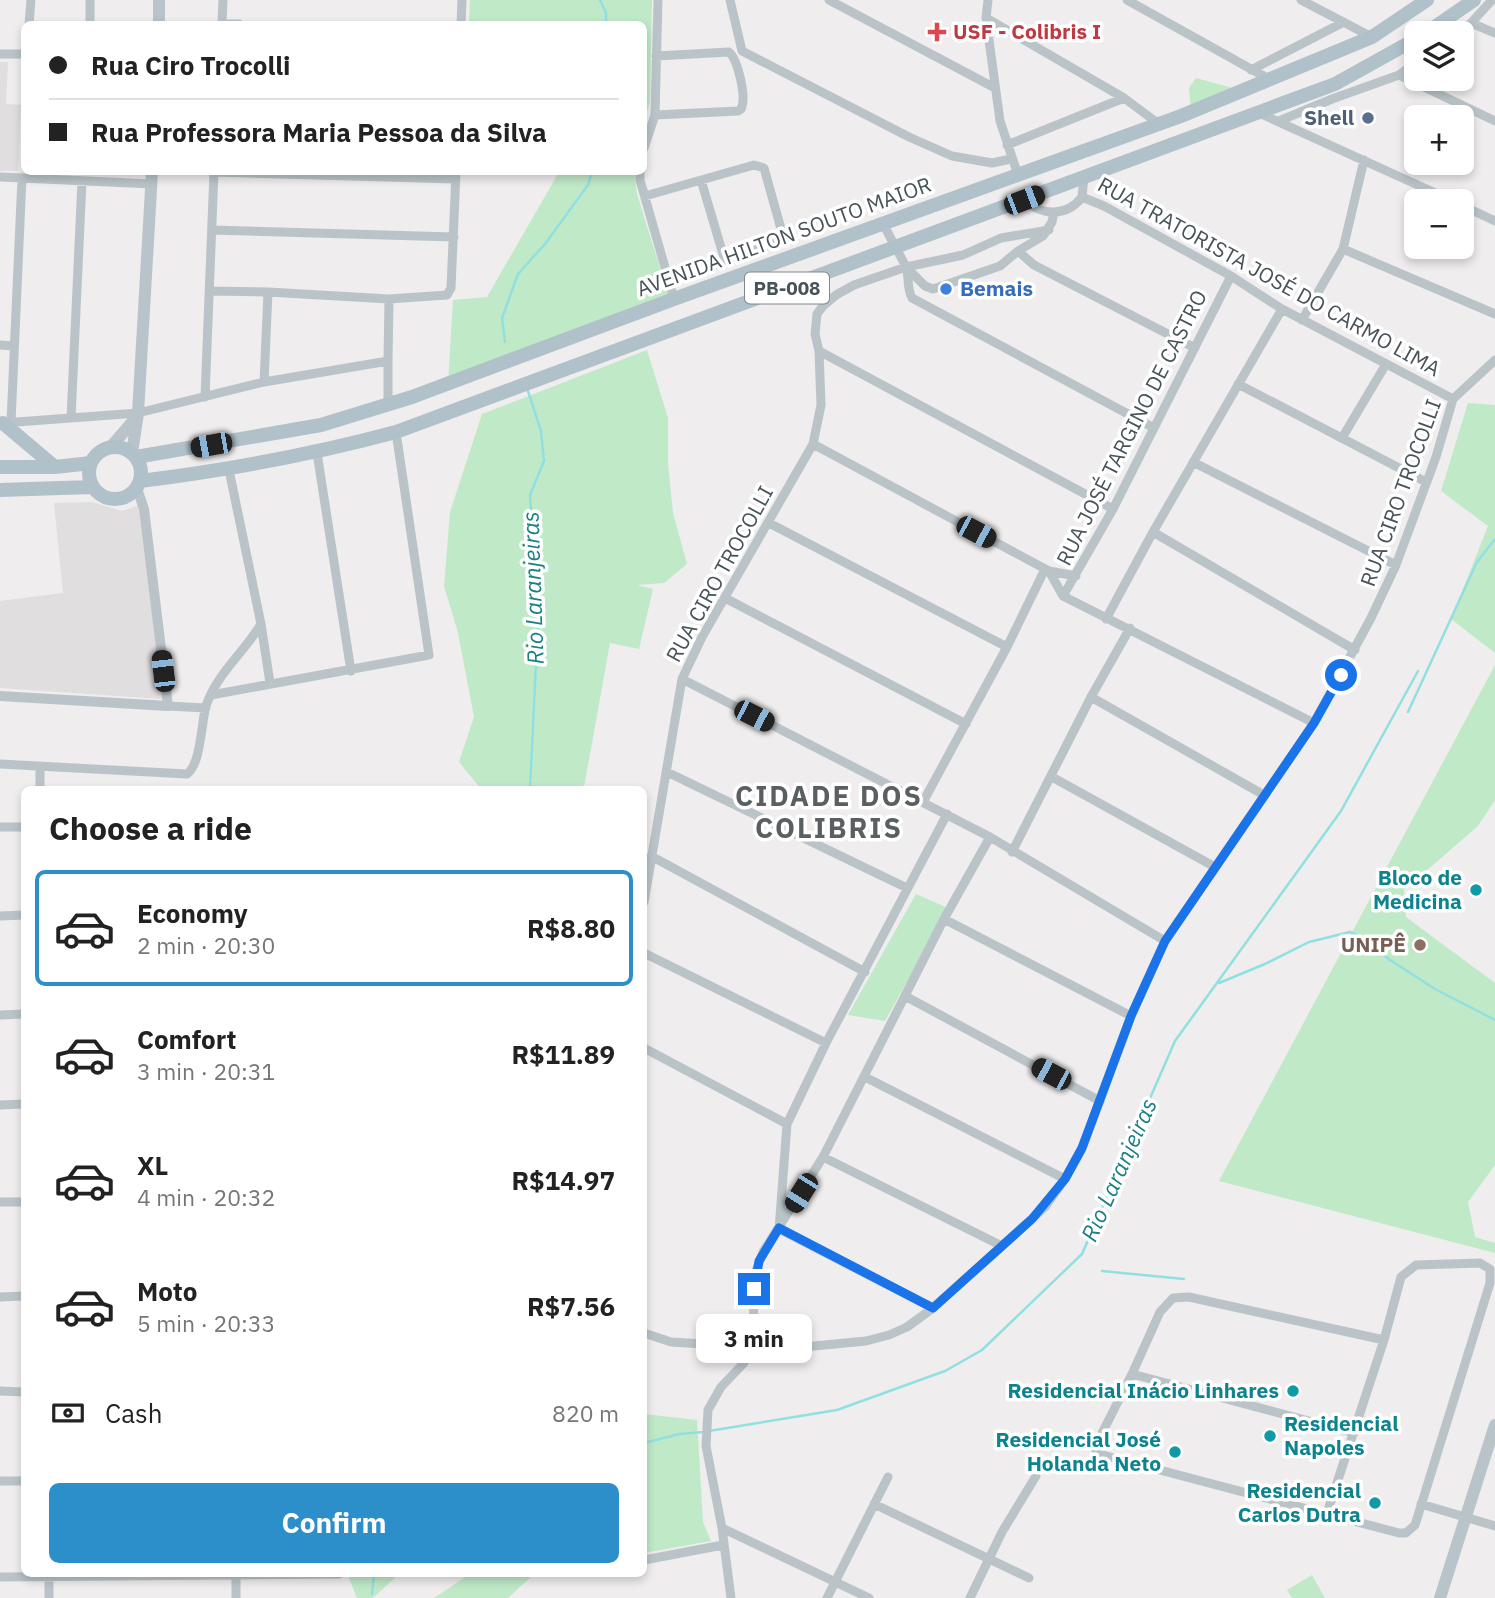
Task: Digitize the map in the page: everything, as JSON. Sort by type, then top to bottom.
[{"type":"main road","points":[[159,0],[159,21]]},
{"type":"main road","name":"AVENIDA HILTON SOUTO MAIOR","points":[[134,455],[321,425],[388,404],[1181,116],[1371,37],[1427,0]]},
{"type":"main road","points":[[1443,21],[1474,0]]},
{"type":"main road","name":"PB-008","points":[[139,485],[317,453],[396,432],[1335,84],[1404,46]]},
{"type":"main road","points":[[1176,143],[1171,131],[1181,116]]},
{"type":"main road","points":[[1134,158],[1151,145],[1151,136],[1143,130]]},
{"type":"main road","points":[[134,455],[117,447],[98,453],[91,463],[89,475],[92,487],[103,497],[118,500],[125,498],[139,485],[141,469],[134,455],[152,178]]},
{"type":"main road","points":[[110,448],[138,413]]},
{"type":"main road","points":[[4,423],[55,467]]},
{"type":"main road","points":[[0,467],[55,467],[91,463]]},
{"type":"main road","points":[[0,490],[92,487]]},
{"type":"main road","points":[[1440,1598],[1495,1425]]},
{"type":"street","points":[[29,21],[31,0]]},
{"type":"street","points":[[90,0],[90,21]]},
{"type":"street","points":[[222,21],[223,0]]},
{"type":"street","points":[[461,21],[462,0]]},
{"type":"street","points":[[647,139],[655,114],[658,0]]},
{"type":"street","points":[[730,0],[742,51],[909,137],[952,156],[992,163],[1011,159]]},
{"type":"street","points":[[829,0],[995,88]]},
{"type":"street","points":[[988,0],[986,18],[1000,121],[1018,175]]},
{"type":"street","points":[[1127,0],[1251,71],[1270,79]]},
{"type":"street","points":[[1301,0],[1371,37]]},
{"type":"street","points":[[1473,21],[1492,0]]},
{"type":"street","points":[[986,18],[1124,98],[1159,124]]},
{"type":"street","points":[[1251,71],[1342,23]]},
{"type":"street","points":[[1474,24],[1495,33]]},
{"type":"street","points":[[655,114],[738,111],[745,101],[735,58],[729,52],[656,56]]},
{"type":"street","points":[[0,54],[21,54]]},
{"type":"street","points":[[1279,121],[1404,71]]},
{"type":"street","points":[[1399,75],[1495,121]]},
{"type":"street","points":[[1007,145],[1124,98]]},
{"type":"street","points":[[1259,113],[1427,189]]},
{"type":"street","points":[[1302,320],[1343,249],[1364,160]]},
{"type":"street","name":"AVENIDA HILTON SOUTO MAIOR","points":[[645,196],[754,164],[764,168],[783,239],[781,242],[670,281]]},
{"type":"street","points":[[205,397],[214,175]]},
{"type":"street","points":[[210,291],[389,299],[443,297],[450,293],[451,288],[455,175]]},
{"type":"street","points":[[640,175],[674,299]]},
{"type":"street","points":[[0,177],[82,181],[152,178]]},
{"type":"street","name":"RUA TRATORISTA JOSÉ DO CARMO LIMA","points":[[1084,177],[1082,197],[1104,206],[1231,276],[1282,309],[1452,399]]},
{"type":"street","points":[[22,178],[14,346],[4,423],[138,413],[264,382],[388,361]]},
{"type":"street","points":[[701,180],[725,261]]},
{"type":"street","points":[[71,418],[82,181]]},
{"type":"street","points":[[1024,200],[1041,211],[1054,212],[1075,206],[1082,197]]},
{"type":"street","points":[[1474,211],[1495,221]]},
{"type":"street","points":[[883,223],[894,249],[906,267],[925,286],[938,289],[993,270],[1043,236],[1049,230],[1054,212]]},
{"type":"street","points":[[212,230],[454,237]]},
{"type":"street","name":"RUA CIRO TROCOLLI","points":[[647,882],[667,772],[676,701],[682,679],[813,444],[821,405],[815,325],[817,314],[823,306],[854,285],[906,267],[962,255],[1001,238],[1049,230]]},
{"type":"street","points":[[1343,249],[1495,314]]},
{"type":"street","points":[[1018,251],[1034,265],[1195,348]]},
{"type":"street","points":[[906,267],[907,289],[912,298],[1153,428]]},
{"type":"street","name":"RUA JOSÉ TARGINO DE CASTRO","points":[[1063,596],[1113,509],[1231,276]]},
{"type":"street","points":[[264,382],[268,292]]},
{"type":"street","points":[[388,404],[389,299]]},
{"type":"street","points":[[1106,619],[1282,309]]},
{"type":"street","points":[[0,345],[14,346]]},
{"type":"street","points":[[819,351],[1113,509]]},
{"type":"street","name":"RUA CIRO TROCOLLI","points":[[647,1334],[671,1342],[753,1347],[814,1346],[866,1341],[906,1327],[933,1308],[1045,1207],[1082,1148],[1131,1016],[1165,941],[1314,723],[1355,650],[1396,565],[1436,457],[1452,399],[1495,360]]},
{"type":"street","points":[[1342,438],[1386,364]]},
{"type":"street","points":[[1238,384],[1426,482]]},
{"type":"street","points":[[211,695],[429,655],[396,432]]},
{"type":"street","points":[[813,444],[1047,570],[1076,576]]},
{"type":"street","points":[[317,453],[351,671]]},
{"type":"street","points":[[1193,462],[1396,565]]},
{"type":"street","points":[[229,470],[261,624],[270,683]]},
{"type":"street","points":[[139,485],[168,706]]},
{"type":"street","points":[[769,523],[1007,647]]},
{"type":"street","points":[[1153,532],[1355,650]]},
{"type":"street","points":[[1047,570],[1063,596],[1314,723]]},
{"type":"street","name":"RUA JOSÉ TARGINO DE CASTRO","points":[[923,802],[1047,570]]},
{"type":"street","points":[[725,598],[965,724]]},
{"type":"street","points":[[0,764],[187,775],[194,767],[206,708],[219,678],[250,643],[261,624]]},
{"type":"street","points":[[1012,852],[1091,697],[1130,628]]},
{"type":"street","points":[[682,679],[990,837],[1165,941]]},
{"type":"street","points":[[0,696],[206,708]]},
{"type":"street","points":[[1091,697],[1264,795]]},
{"type":"street","points":[[40,766],[40,786]]},
{"type":"street","points":[[667,772],[907,888]]},
{"type":"street","points":[[1052,777],[1215,867]]},
{"type":"street","points":[[779,1228],[787,1124],[826,1043],[947,814]]},
{"type":"street","points":[[0,827],[21,827]]},
{"type":"street","points":[[731,1598],[722,1528],[705,1437],[712,1399],[749,1357],[753,1347],[756,1272],[763,1252],[823,1157],[944,919],[990,837]]},
{"type":"street","points":[[651,856],[865,972]]},
{"type":"street","points":[[0,916],[21,915]]},
{"type":"street","points":[[944,919],[1131,1016]]},
{"type":"street","points":[[647,954],[826,1043]]},
{"type":"street","points":[[905,996],[1100,1101]]},
{"type":"street","points":[[0,1015],[21,1014]]},
{"type":"street","points":[[647,1050],[787,1124]]},
{"type":"street","points":[[865,1077],[1065,1179]]},
{"type":"street","points":[[0,1105],[21,1104]]},
{"type":"street","points":[[823,1157],[1002,1246]]},
{"type":"street","points":[[0,1202],[21,1202]]},
{"type":"street","points":[[779,1228],[933,1308]]},
{"type":"street","points":[[1327,1513],[1384,1340],[1401,1277],[1416,1265],[1480,1263],[1490,1269],[1490,1283],[1415,1525],[1406,1533],[1399,1534],[1099,1454],[1096,1445],[1160,1311],[1173,1298],[1189,1297],[1384,1340]]},
{"type":"street","points":[[0,1297],[21,1296]]},
{"type":"street","points":[[1132,1374],[1354,1433]]},
{"type":"street","points":[[0,1391],[21,1392]]},
{"type":"street","points":[[970,1598],[1002,1532],[1036,1476]]},
{"type":"street","points":[[827,1598],[888,1478]]},
{"type":"street","points":[[0,1481],[21,1481]]},
{"type":"street","points":[[874,1504],[1029,1578]]},
{"type":"street","points":[[1421,1504],[1495,1526]]},
{"type":"street","points":[[722,1528],[869,1598]]},
{"type":"street","points":[[647,1559],[723,1545]]},
{"type":"street","points":[[0,1577],[21,1576]]},
{"type":"street","points":[[48,1577],[49,1598]]},
{"type":"street","points":[[236,1577],[236,1598]]},
{"type":"shaded area","points":[[0,62],[8,62],[6,104],[21,105],[18,171],[0,171]]},
{"type":"shaded area","points":[[92,502],[122,511],[139,505],[162,699],[0,688],[0,601],[63,593],[54,503]]},
{"type":"green space","points":[[470,0],[652,0],[650,102],[647,112],[647,21],[469,21]]},
{"type":"green space","points":[[1196,78],[1247,92],[1191,111],[1189,88]]},
{"type":"green space","points":[[557,175],[634,175],[637,194],[669,297],[448,384],[453,300],[487,297]]},
{"type":"green space","points":[[647,350],[668,418],[668,464],[673,513],[687,564],[664,583],[637,585],[653,589],[639,649],[610,643],[583,786],[479,786],[459,762],[474,717],[458,633],[444,586],[450,512],[482,414]]},
{"type":"green space","points":[[1468,403],[1495,405],[1495,653],[1451,619],[1488,526],[1441,491]]},
{"type":"green space","name":"UNIPÊ","points":[[1495,665],[1495,800],[1478,826],[1404,890],[1406,917],[1495,983],[1495,1165],[1468,1202],[1475,1237],[1495,1243],[1495,1253],[1219,1181]]},
{"type":"green space","points":[[916,894],[948,908],[885,1021],[848,1015]]},
{"type":"green space","points":[[647,1414],[697,1420],[703,1522],[711,1541],[647,1552]]},
{"type":"green space","points":[[1312,1575],[1325,1598],[1292,1598],[1287,1590]]},
{"type":"green space","points":[[349,1577],[396,1577],[373,1598],[357,1598]]},
{"type":"green space","points":[[465,1577],[531,1577],[508,1598],[434,1598]]},
{"type":"waterway","name":"Rio Laranjeiras","points":[[600,0],[606,13],[606,21]]},
{"type":"waterway","name":"Rio Laranjeiras","points":[[505,342],[502,318],[518,274],[545,244],[588,185],[591,175]]},
{"type":"waterway","name":"Rio Laranjeiras","points":[[528,391],[541,431],[544,461],[530,495],[538,621],[530,786]]},
{"type":"waterway","points":[[1408,712],[1477,562],[1495,539]]},
{"type":"waterway","name":"Rio Laranjeiras","points":[[647,1442],[679,1434],[837,1410],[945,1371],[982,1350],[1082,1254],[1175,1041],[1341,811],[1418,671]]},
{"type":"waterway","points":[[1219,983],[1309,942],[1350,932],[1365,939],[1390,960],[1435,989],[1495,1020]]},
{"type":"waterway","points":[[1102,1271],[1184,1279]]},
{"type":"waterway","points":[[372,1594],[374,1577]]},
{"type":"place","name":"USF - Colibris I","points":[[937,32]]},
{"type":"place","name":"Shell","points":[[1368,118]]},
{"type":"place","name":"Bemais","points":[[946,289]]},
{"type":"place","name":"Bloco de Medicina","points":[[1476,890]]},
{"type":"place","name":"UNIPÊ","points":[[1420,945]]},
{"type":"place","name":"Residencial Inácio Linhares","points":[[1293,1391]]},
{"type":"place","name":"Residencial Napoles","points":[[1270,1436]]},
{"type":"place","name":"Residencial José Holanda Neto","points":[[1175,1452]]},
{"type":"place","name":"Residencial Carlos Dutra","points":[[1375,1503]]},
{"type":"district","name":"CIDADE DOS COLIBRIS","points":[[829,812]]},
{"type":"route","points":[[754,1289],[759,1261],[779,1228],[933,1308],[1045,1207],[1082,1148],[1131,1016],[1165,941],[1314,723],[1341,675]]}]
